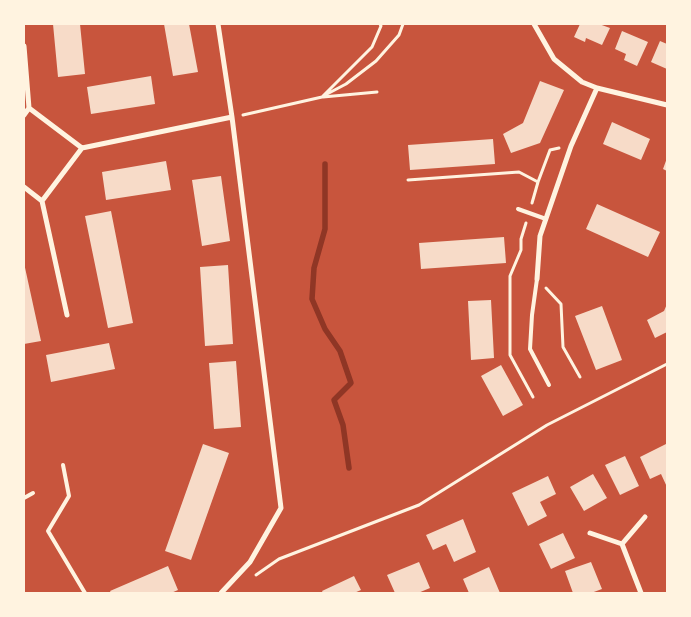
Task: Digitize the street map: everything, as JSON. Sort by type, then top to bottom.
[{"type":"street","points":[[218,24],[232,118],[281,508],[250,562],[221,593]]},
{"type":"street","points":[[534,24],[554,59],[582,82],[597,88],[667,105]]},
{"type":"street","points":[[24,46],[29,108],[24,115]]},
{"type":"street","points":[[537,279],[540,236],[571,146],[597,88]]},
{"type":"street","points":[[29,108],[82,148]]},
{"type":"street","points":[[42,200],[82,148],[232,118]]},
{"type":"street","points":[[24,187],[42,200],[67,315]]},
{"type":"street","points":[[622,544],[645,517]]},
{"type":"street","points":[[590,533],[622,544],[641,593]]},
{"type":"lane","points":[[518,208],[546,219]]},
{"type":"lane","points":[[537,279],[530,349],[549,385]]},
{"type":"lane","points":[[63,465],[68,496],[48,531],[85,593]]},
{"type":"lane","points":[[24,498],[33,493]]},
{"type":"path","points":[[322,97],[372,47],[381,26],[380,24]]},
{"type":"path","points":[[322,97],[346,84],[376,61],[399,35],[403,24]]},
{"type":"path","points":[[232,118],[322,97],[377,92]]},
{"type":"path","points":[[532,396],[510,355],[510,276],[521,250],[521,239],[550,150],[571,146]]},
{"type":"path","points":[[408,180],[519,172],[538,182]]},
{"type":"path","points":[[537,279],[561,304],[563,347],[580,377]]},
{"type":"path","points":[[251,578],[280,559],[419,505],[547,425],[667,364]]},
{"type":"building","points":[[53,24],[80,24],[85,74],[58,77]]},
{"type":"building","points":[[164,24],[189,24],[198,72],[173,76]]},
{"type":"building","points":[[580,24],[599,24],[610,28],[602,45],[586,38],[585,42],[574,37]]},
{"type":"building","points":[[622,31],[648,42],[637,66],[624,60],[626,54],[615,49]]},
{"type":"building","points":[[660,41],[667,44],[667,69],[651,62]]},
{"type":"building","points":[[151,76],[155,104],[91,114],[87,87]]},
{"type":"building","points":[[540,81],[564,90],[540,143],[511,153],[503,134],[523,123]]},
{"type":"building","points":[[612,122],[650,139],[641,160],[603,144]]},
{"type":"building","points":[[493,139],[495,164],[410,170],[408,145]]},
{"type":"building","points":[[667,158],[667,171],[663,169]]},
{"type":"building","points":[[166,161],[171,190],[106,200],[102,172]]},
{"type":"building","points":[[221,176],[230,241],[202,246],[192,180]]},
{"type":"building","points":[[597,204],[660,232],[648,257],[586,229]]},
{"type":"building","points":[[111,211],[133,323],[108,328],[85,216]]},
{"type":"building","points":[[504,237],[506,263],[421,269],[419,243]]},
{"type":"building","points":[[24,263],[41,341],[24,344]]},
{"type":"building","points":[[228,265],[233,344],[205,346],[200,267]]},
{"type":"building","points":[[491,300],[494,358],[471,360],[468,301]]},
{"type":"building","points":[[667,304],[667,332],[655,338],[647,320],[664,311]]},
{"type":"building","points":[[602,306],[622,360],[596,370],[575,316]]},
{"type":"building","points":[[109,343],[115,369],[51,382],[46,355]]},
{"type":"building","points":[[236,361],[241,427],[214,429],[209,363]]},
{"type":"building","points":[[501,365],[523,405],[503,416],[481,376]]},
{"type":"building","points":[[203,444],[229,453],[191,560],[165,551]]},
{"type":"building","points":[[666,444],[667,487],[661,474],[650,479],[640,457]]},
{"type":"building","points":[[625,456],[639,486],[620,495],[605,465]]},
{"type":"building","points":[[593,474],[607,498],[584,511],[570,487]]},
{"type":"building","points":[[548,476],[556,494],[540,502],[547,516],[528,526],[512,493]]},
{"type":"building","points":[[463,519],[476,552],[454,562],[446,544],[433,550],[426,535]]},
{"type":"building","points":[[563,533],[575,558],[551,569],[539,544]]},
{"type":"building","points":[[419,562],[430,588],[418,593],[395,593],[387,575]]},
{"type":"building","points":[[591,562],[602,589],[591,593],[573,593],[565,571]]},
{"type":"building","points":[[168,566],[178,590],[171,593],[111,593],[110,591]]},
{"type":"building","points":[[489,567],[500,593],[469,593],[463,579]]},
{"type":"building","points":[[354,576],[361,590],[354,593],[323,593],[322,591]]},
{"type":"waterway","points":[[325,164],[325,229],[314,268],[312,299],[325,329],[340,351],[351,383],[334,400],[343,425],[349,468]]}]
